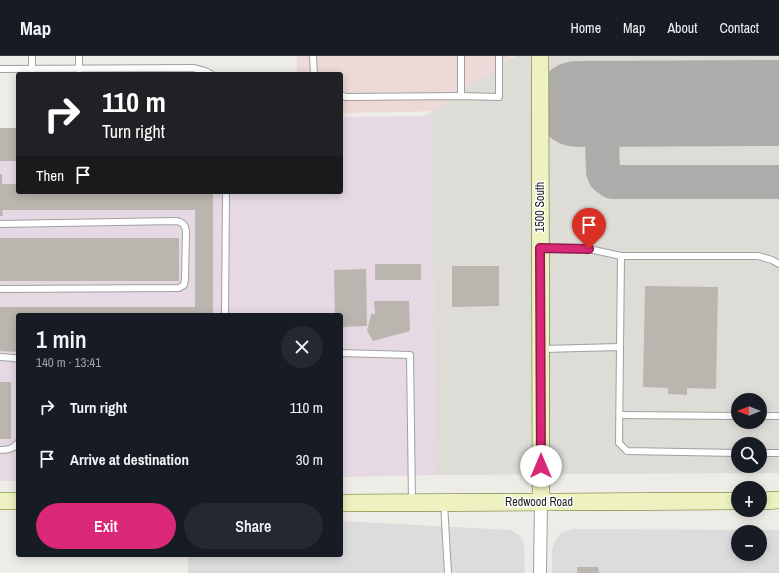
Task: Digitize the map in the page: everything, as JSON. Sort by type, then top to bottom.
[{"type":"street","name":"1500 South","points":[[540,56],[541,502]]},
{"type":"street","points":[[767,501],[779,500]]},
{"type":"street","points":[[0,501],[16,501]]},
{"type":"street","name":"Redwood Road","points":[[343,503],[731,501]]},
{"type":"street","points":[[540,573],[541,502]]},
{"type":"lane","points":[[32,56],[32,69]]},
{"type":"lane","points":[[79,56],[79,69]]},
{"type":"lane","points":[[313,56],[314,72]]},
{"type":"lane","points":[[461,56],[461,96]]},
{"type":"lane","points":[[343,96],[499,97],[499,56]]},
{"type":"lane","points":[[0,69],[193,68],[207,72]]},
{"type":"lane","points":[[226,194],[226,313]]},
{"type":"lane","points":[[0,224],[182,222],[186,231],[186,279],[184,285],[179,288],[0,289]]},
{"type":"lane","points":[[540,248],[589,249],[621,256],[758,256],[772,260],[779,264]]},
{"type":"lane","points":[[621,256],[619,443],[627,451],[731,453]]},
{"type":"lane","points":[[540,350],[620,347]]},
{"type":"lane","points":[[343,353],[410,355],[412,503]]},
{"type":"lane","points":[[0,357],[16,358]]},
{"type":"lane","points":[[620,415],[731,416]]},
{"type":"lane","points":[[767,416],[779,416]]},
{"type":"lane","points":[[0,450],[8,450],[16,445]]},
{"type":"lane","points":[[767,453],[779,453]]},
{"type":"lane","points":[[444,503],[448,573]]},
{"type":"shaded area","points":[[297,56],[511,56],[511,98],[498,110],[343,113],[343,72],[297,72]]},
{"type":"shaded area","points":[[515,56],[779,56],[779,473],[437,475],[430,113]]},
{"type":"shaded area","points":[[430,113],[437,475],[343,477],[343,313],[16,313],[16,481],[0,481],[0,131],[16,132],[16,194],[343,194],[343,117],[422,116]]},
{"type":"shaded area","points":[[343,521],[511,530],[519,535],[524,544],[525,573],[188,573],[188,557],[343,557]]},
{"type":"shaded area","points":[[573,529],[731,530],[731,561],[767,561],[767,530],[779,530],[779,573],[552,573],[552,550],[554,543],[560,534]]},
{"type":"building","points":[[0,128],[16,128],[16,161],[0,161]]},
{"type":"building","points":[[0,174],[2,174],[2,184],[16,184],[16,194],[213,194],[213,313],[16,313],[16,352],[0,351],[0,307],[195,307],[195,210],[2,210],[3,216],[0,216]]},
{"type":"building","points":[[0,238],[179,238],[179,281],[0,281]]},
{"type":"building","points":[[375,264],[421,264],[421,280],[375,280]]},
{"type":"building","points":[[452,266],[499,266],[499,306],[452,307]]},
{"type":"building","points":[[366,269],[367,326],[343,327],[343,313],[335,313],[334,270]]},
{"type":"building","points":[[645,286],[718,287],[716,389],[687,388],[687,395],[668,394],[668,388],[643,387]]},
{"type":"building","points":[[374,301],[409,301],[410,331],[373,341],[367,331],[371,314],[375,314]]},
{"type":"building","points":[[0,382],[11,382],[11,439],[0,439]]},
{"type":"building","points":[[577,567],[598,567],[599,573],[577,573]]},
{"type":"taxiway","points":[[628,103],[617,107],[610,114],[603,131],[603,172],[605,177],[612,182],[779,182]]},
{"type":"runway","points":[[577,104],[779,103]]},
{"type":"route","points":[[541,466],[540,248],[589,249]]}]
